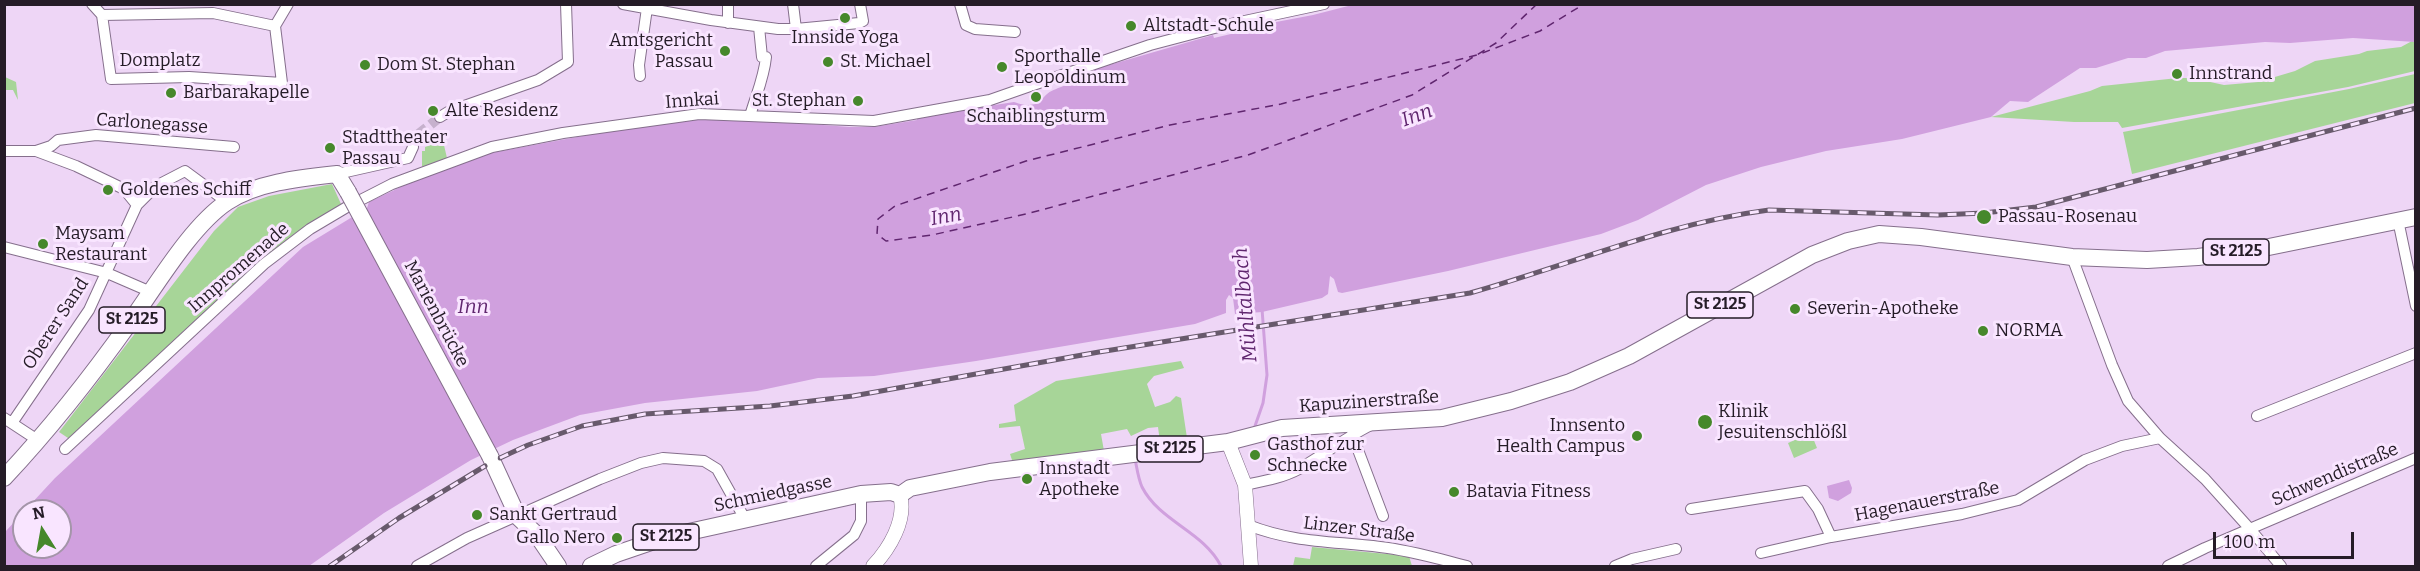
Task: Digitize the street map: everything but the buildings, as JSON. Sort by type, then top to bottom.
[{"type":"main road","name":"Marienbrücke","points":[[337,174],[490,456],[518,517]]},
{"type":"main road","name":"St 2125","points":[[4,478],[39,441],[71,401],[201,226],[227,202],[244,193],[274,184],[337,174]]},
{"type":"main road","name":"St 2125","points":[[2072,257],[2146,261],[2198,257],[2254,250],[2415,217]]},
{"type":"main road","name":"Kapuzinerstraße","points":[[900,495],[910,488],[990,472],[1228,442],[1291,427],[1374,424],[1442,418],[1511,401],[1570,382],[1629,356],[1812,255],[1848,241],[1879,234],[1921,237],[2072,257]]},
{"type":"main road","name":"St 2125","points":[[861,494],[891,492],[900,495]]},
{"type":"main road","name":"Schmiedgasse","points":[[591,567],[616,554],[666,537],[861,494]]},
{"type":"main road","points":[[518,517],[537,535],[558,567]]},
{"type":"street","points":[[92,4],[102,15],[213,13],[275,26],[288,4]]},
{"type":"street","points":[[447,113],[538,80],[564,65],[569,58],[566,4]]},
{"type":"street","points":[[623,4],[728,23],[796,29],[863,21],[860,4]]},
{"type":"street","points":[[728,23],[729,4]]},
{"type":"street","points":[[793,4],[796,29]]},
{"type":"street","points":[[960,4],[966,25],[975,29],[1015,32]]},
{"type":"street","name":"Innkai","points":[[364,197],[441,165],[514,142],[699,114],[826,121],[874,121],[990,100],[1150,45],[1226,25],[1324,4]]},
{"type":"street","points":[[640,76],[647,8]]},
{"type":"street","name":"Domplatz","points":[[102,15],[111,79],[189,77],[282,83],[275,26]]},
{"type":"street","points":[[750,116],[764,73],[766,57],[762,57],[759,27]]},
{"type":"street","name":"Carlonegasse","points":[[40,153],[58,140],[96,135],[234,147]]},
{"type":"street","points":[[337,174],[408,158],[413,147]]},
{"type":"street","points":[[4,151],[40,153],[124,189],[137,205],[156,186],[185,171],[227,202]]},
{"type":"street","name":"Innpromenade","points":[[65,449],[264,264],[310,229],[364,197]]},
{"type":"street","name":"Oberer Sand","points":[[8,420],[89,310],[137,205]]},
{"type":"street","points":[[2398,220],[2415,306]]},
{"type":"street","points":[[4,247],[107,273],[151,292]]},
{"type":"street","points":[[2072,257],[2112,365],[2128,400],[2160,438],[2205,479],[2281,567]]},
{"type":"street","points":[[2257,416],[2415,353]]},
{"type":"street","points":[[8,420],[39,441]]},
{"type":"street","points":[[1245,484],[1274,479],[1298,469],[1352,434],[1374,424]]},
{"type":"street","points":[[1352,434],[1383,516]]},
{"type":"street","name":"Hagenauerstraße","points":[[1761,553],[1831,537],[1962,514],[2018,500],[2085,460],[2122,446],[2160,438]]},
{"type":"street","points":[[1228,442],[1245,484],[1251,567]]},
{"type":"street","points":[[417,567],[467,538],[600,479],[641,463],[663,458],[704,461],[717,469],[745,519]]},
{"type":"street","name":"Schwendistraße","points":[[2168,567],[2205,548],[2415,458]]},
{"type":"street","points":[[1691,509],[1805,491],[1818,509],[1831,537]]},
{"type":"street","points":[[816,567],[854,535],[861,521],[861,494]]},
{"type":"street","points":[[873,567],[891,543],[901,513],[900,495]]},
{"type":"street","name":"Linzer Straße","points":[[1248,525],[1275,535],[1383,547],[1467,567]]},
{"type":"street","points":[[1616,567],[1632,559],[1676,549]]},
{"type":"green space","points":[[2412,41],[2415,42],[2415,71],[2348,87],[2122,128],[2118,122],[1991,117],[2102,86],[2178,78],[2192,78],[2224,85],[2258,82],[2295,71],[2315,61],[2401,47]]},
{"type":"green space","points":[[2415,74],[2415,103],[2132,174],[2123,132],[2349,89]]},
{"type":"green space","points":[[5,77],[16,82],[18,100],[13,90],[5,90]]},
{"type":"green space","points":[[443,141],[447,158],[422,167],[422,151],[425,151],[425,147]]},
{"type":"green space","points":[[332,184],[341,204],[294,234],[243,277],[71,440],[59,432],[214,231],[238,207],[269,196]]},
{"type":"green space","points":[[1181,361],[1184,368],[1154,376],[1147,384],[1155,407],[1170,402],[1176,396],[1181,398],[1187,438],[1160,442],[1158,427],[1148,428],[1131,436],[1127,429],[1101,434],[1104,451],[1013,463],[1010,454],[1025,449],[1020,426],[999,428],[999,424],[1016,421],[1014,405],[1056,381]]},
{"type":"green space","points":[[1811,433],[1817,448],[1794,458],[1788,443]]},
{"type":"green space","points":[[1312,547],[1409,556],[1412,566],[1293,566],[1295,557],[1310,559]]},
{"type":"water","name":"Inn","points":[[1352,5],[2415,5],[2415,42],[2353,38],[2290,43],[2265,42],[2165,51],[2146,58],[2128,58],[2096,68],[2080,68],[2028,102],[2010,101],[1991,117],[1902,139],[1826,151],[1761,167],[1706,185],[1638,220],[1601,234],[1448,271],[1342,293],[1338,292],[1334,279],[1330,276],[1328,294],[1322,298],[1262,312],[1235,314],[1233,298],[1229,295],[1226,300],[1226,313],[1195,324],[976,361],[874,376],[818,378],[757,391],[645,403],[580,415],[513,440],[471,460],[384,513],[309,566],[5,566],[5,532],[12,524],[12,559],[72,559],[72,499],[35,499],[303,247],[367,208],[369,202],[407,184],[491,153],[593,134],[693,120],[727,118],[874,127],[917,120],[917,117],[1014,102],[1032,105],[1040,103],[1048,93],[1064,86],[1072,79],[1071,76],[1213,35],[1214,38],[1235,33],[1234,30]]},
{"type":"water","points":[[1849,480],[1851,493],[1838,501],[1829,498],[1827,486]]},
{"type":"waterway","name":"Mühltalbach","points":[[1255,426],[1263,403],[1267,375],[1262,309]]},
{"type":"waterway","points":[[1135,459],[1142,487],[1150,499],[1159,509],[1204,544],[1221,566]]},
{"type":"ferry route","points":[[1537,4],[1496,43],[1412,95],[1248,155],[1026,214],[932,235],[886,241],[877,234],[878,219],[895,206],[1026,161],[1170,125],[1281,104],[1477,55],[1540,31],[1584,4]]},
{"type":"tunnel","points":[[413,147],[415,137],[440,117]]},
{"type":"railway","points":[[500,458],[528,445],[582,426],[645,414],[770,406],[853,396],[1099,352],[1470,293],[1656,235],[1731,216],[1769,210],[1938,215],[2036,207],[2416,108]]},
{"type":"railway","points":[[330,566],[399,518],[485,466]]},
{"type":"place","name":"Innside Yoga","points":[[845,18]]},
{"type":"place","name":"Altstadt-Schule","points":[[1131,26]]},
{"type":"place","name":"Amtsgericht Passau","points":[[725,51]]},
{"type":"place","name":"St. Michael","points":[[828,62]]},
{"type":"place","name":"Dom St. Stephan","points":[[365,65]]},
{"type":"place","name":"Sporthalle Leopoldinum","points":[[1002,67]]},
{"type":"place","name":"Innstrand","points":[[2177,74]]},
{"type":"place","name":"Barbarakapelle","points":[[171,93]]},
{"type":"place","name":"Schaiblingsturm","points":[[1036,97]]},
{"type":"place","name":"St. Stephan","points":[[858,101]]},
{"type":"place","name":"Alte Residenz","points":[[433,111]]},
{"type":"place","name":"Stadttheater Passau","points":[[330,148]]},
{"type":"place","name":"Goldenes Schiff","points":[[108,190]]},
{"type":"place","name":"Passau-Rosenau","points":[[1984,217]]},
{"type":"place","name":"Maysam Restaurant","points":[[43,244]]},
{"type":"place","name":"Severin-Apotheke","points":[[1795,309]]},
{"type":"place","name":"NORMA","points":[[1983,331]]},
{"type":"place","name":"Klinik Jesuitenschlößl","points":[[1705,422]]},
{"type":"place","name":"Innsento Health Campus","points":[[1637,436]]},
{"type":"place","name":"Gasthof zur Schnecke","points":[[1255,455]]},
{"type":"place","name":"Innstadt Apotheke","points":[[1027,479]]},
{"type":"place","name":"Batavia Fitness","points":[[1454,492]]},
{"type":"place","name":"Sankt Gertraud","points":[[477,515]]},
{"type":"place","name":"Gallo Nero","points":[[617,538]]}]
